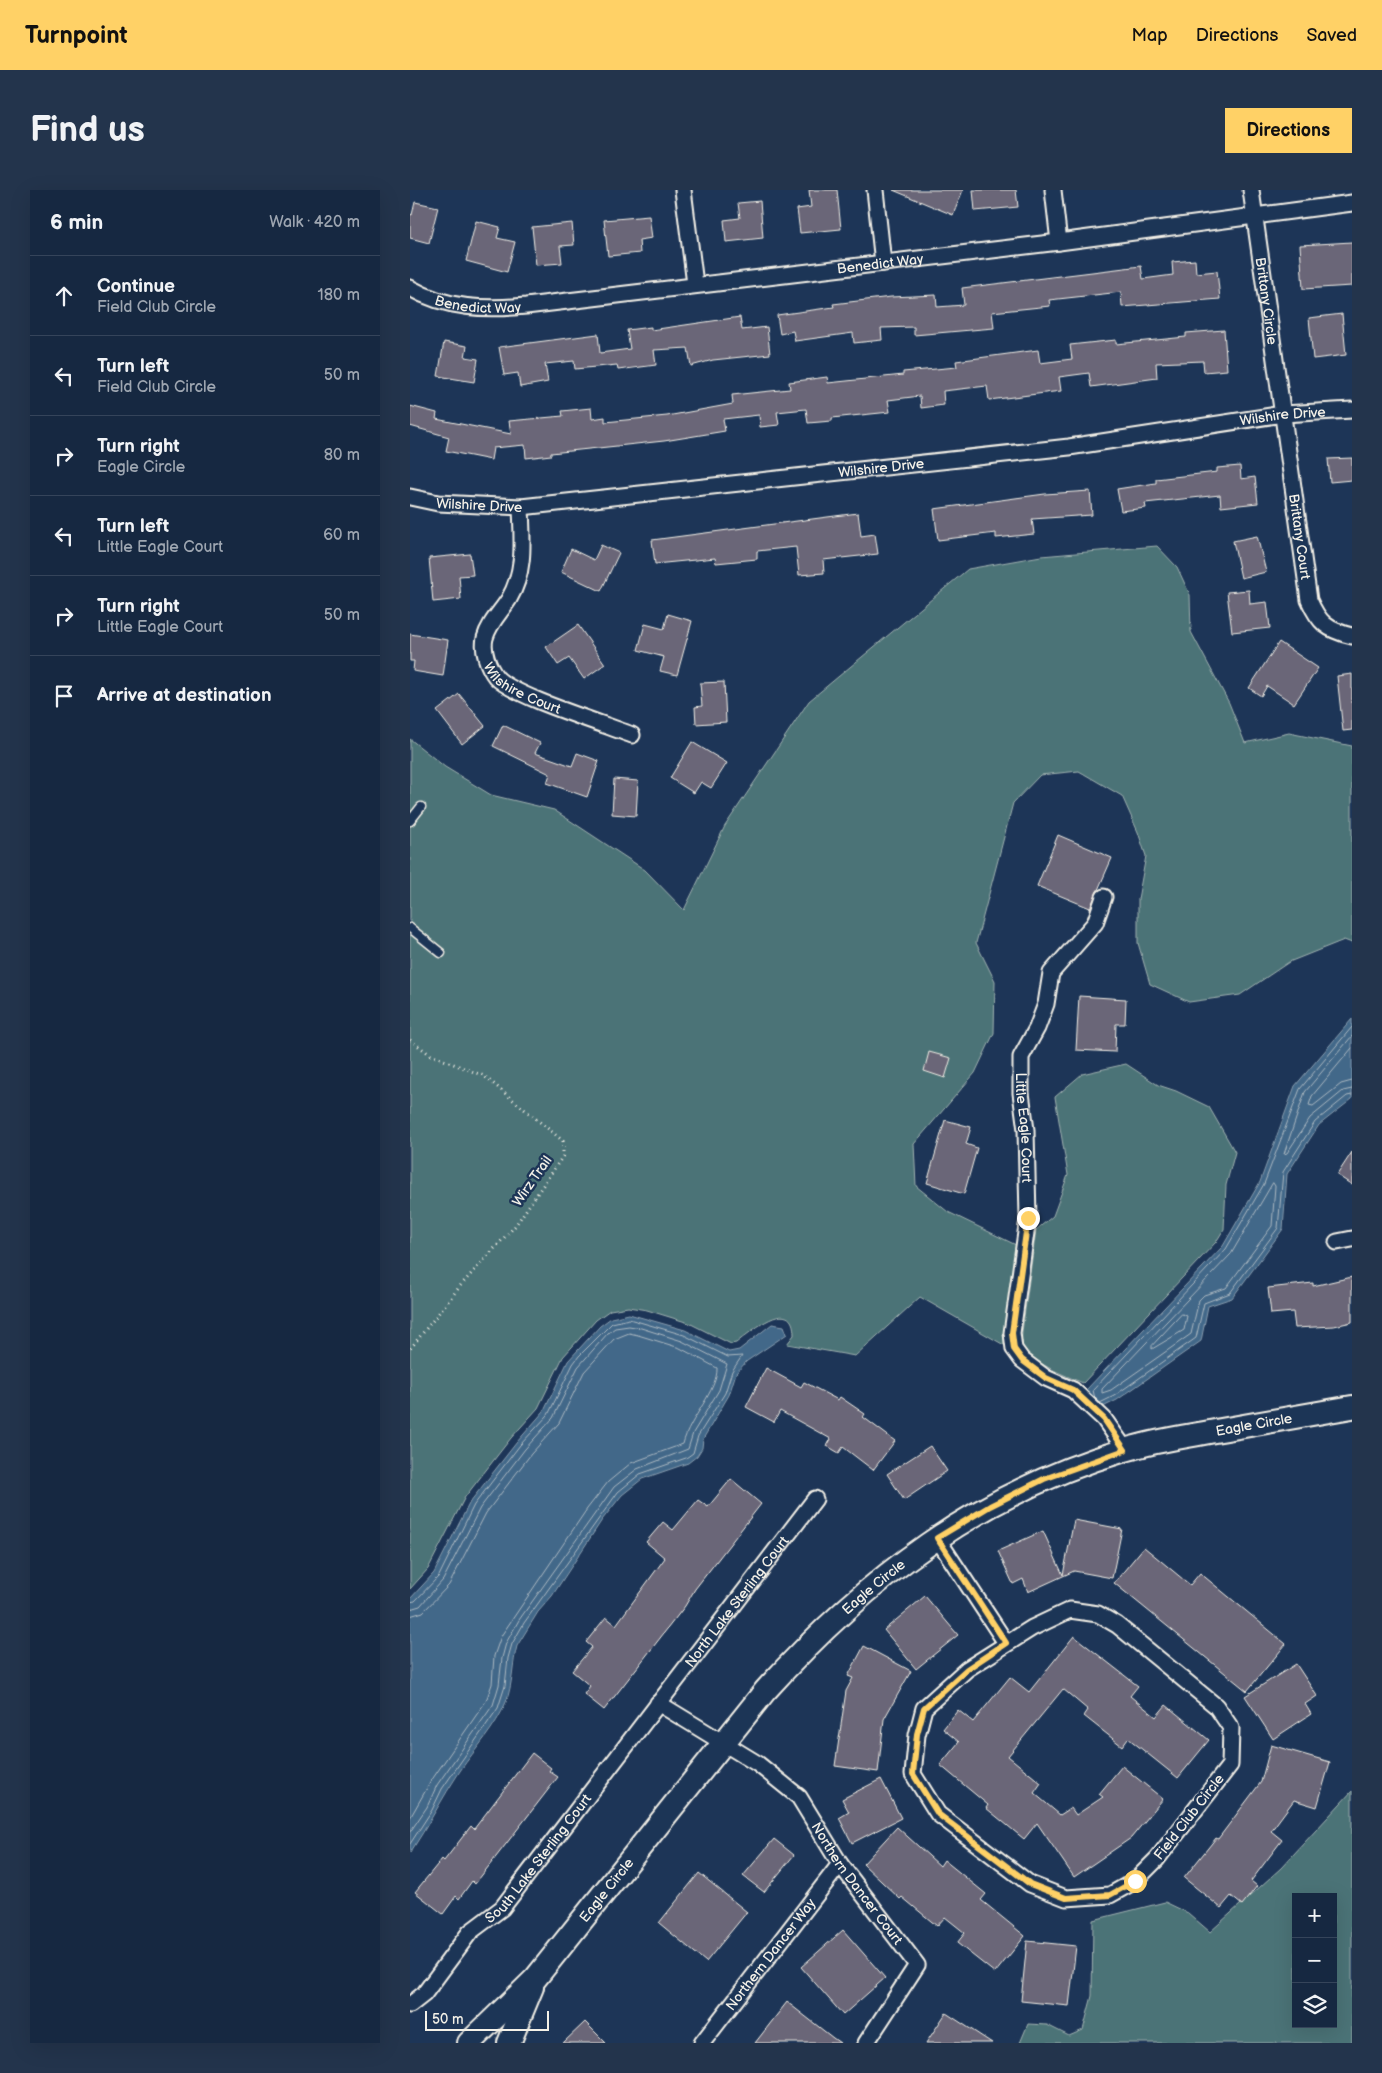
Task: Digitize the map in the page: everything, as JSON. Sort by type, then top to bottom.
[{"type":"street","points":[[683,190],[695,284]]},
{"type":"street","points":[[875,190],[883,263]]},
{"type":"street","points":[[1053,190],[1059,242]]},
{"type":"street","name":"Brittany Circle","points":[[1251,190],[1253,215],[1283,414]]},
{"type":"street","name":"Benedict Way","points":[[410,288],[455,306],[491,309],[1059,242],[1352,203]]},
{"type":"street","name":"Wilshire Drive","points":[[410,497],[438,502],[521,507],[1069,447],[1283,414],[1352,410]]},
{"type":"street","name":"Brittany Court","points":[[1283,414],[1309,600],[1316,617],[1334,631],[1352,636]]},
{"type":"street","name":"Wilshire Court","points":[[521,507],[523,559],[518,581],[508,600],[493,621],[485,639],[486,659],[496,678],[514,691],[632,735]]},
{"type":"street","name":"Little Eagle Court","points":[[1104,897],[1095,923],[1050,973],[1046,1004],[1037,1028],[1021,1057],[1021,1094],[1026,1130],[1028,1218],[1012,1333],[1014,1349],[1022,1360],[1046,1378],[1073,1390],[1104,1419],[1125,1450]]},
{"type":"street","name":"Eagle Circle","points":[[469,2043],[477,2033],[536,1979],[765,1691],[802,1650],[842,1611],[878,1581],[937,1538],[990,1506],[1044,1479],[1125,1450],[1175,1438],[1352,1407]]},
{"type":"street","name":"North Lake Sterling Court","points":[[658,1703],[815,1499]]},
{"type":"street","points":[[937,1538],[1006,1643]]},
{"type":"street","name":"Field Club Circle","points":[[1070,1610],[1098,1614],[1117,1625],[1216,1706],[1231,1728],[1230,1765],[1157,1859],[1135,1881],[1110,1895],[1066,1898],[1030,1884],[938,1814],[913,1774],[917,1734],[924,1708],[967,1669],[1006,1643],[1070,1610]]},
{"type":"street","name":"Northern Dancer Court","points":[[658,1703],[758,1764],[799,1797],[840,1864],[917,1965],[866,2043]]},
{"type":"street","name":"South Lake Sterling Court","points":[[410,2005],[424,1994],[470,1932],[502,1908],[658,1703]]},
{"type":"street","name":"Northern Dancer Way","points":[[702,2043],[840,1864]]},
{"type":"street","name":"Eagle Circle","points":[[508,2043],[536,1979]]},
{"type":"lane","points":[[410,821],[421,808]]},
{"type":"lane","points":[[410,928],[441,953]]},
{"type":"path","name":"Wirz Trail","points":[[410,1040],[431,1055],[484,1076],[563,1142],[562,1156],[515,1226],[461,1285],[410,1349]]},
{"type":"green space","points":[[1157,546],[1177,567],[1190,595],[1191,632],[1229,703],[1245,743],[1289,733],[1352,746],[1352,943],[1344,940],[1289,962],[1240,995],[1189,1002],[1150,984],[1138,943],[1138,899],[1146,856],[1122,796],[1079,771],[1040,775],[1013,803],[976,943],[995,981],[994,1033],[975,1073],[914,1144],[916,1186],[948,1212],[1016,1245],[1004,1345],[920,1297],[855,1356],[787,1344],[794,1335],[792,1323],[787,1317],[779,1316],[770,1320],[736,1343],[731,1344],[689,1323],[647,1310],[628,1307],[610,1310],[596,1320],[563,1357],[538,1408],[511,1438],[465,1497],[428,1569],[410,1589],[410,739],[445,767],[491,795],[554,810],[645,870],[684,910],[725,826],[809,701],[968,569],[1041,556]]},
{"type":"green space","points":[[1126,1064],[1158,1085],[1176,1091],[1209,1107],[1235,1152],[1226,1185],[1224,1229],[1216,1242],[1083,1383],[1049,1368],[1032,1357],[1022,1344],[1022,1332],[1036,1230],[1053,1216],[1068,1175],[1055,1097],[1082,1074]]},
{"type":"green space","points":[[1352,1791],[1352,2043],[1020,2043],[1028,2024],[1047,2025],[1069,2036],[1083,2030],[1092,1996],[1093,1920],[1165,1902],[1188,1913],[1210,1932],[1281,1868]]},
{"type":"water","points":[[1352,1019],[1352,1099],[1319,1125],[1287,1174],[1283,1229],[1232,1298],[1208,1306],[1201,1341],[1117,1400],[1095,1411],[1086,1390],[1223,1246],[1260,1182],[1295,1086]]},
{"type":"water","points":[[629,1314],[685,1330],[729,1352],[739,1350],[772,1324],[784,1326],[787,1334],[747,1361],[736,1373],[729,1395],[703,1439],[702,1448],[697,1456],[688,1463],[642,1479],[622,1495],[602,1520],[552,1596],[538,1612],[517,1646],[510,1688],[502,1711],[460,1771],[410,1853],[410,1599],[434,1573],[470,1502],[544,1411],[568,1361],[600,1326],[611,1318]]},
{"type":"building","points":[[809,190],[837,190],[841,229],[800,233],[797,209],[811,207]]},
{"type":"building","points":[[893,190],[963,190],[953,215]]},
{"type":"building","points":[[973,190],[1016,190],[1018,207],[975,211]]},
{"type":"building","points":[[760,201],[763,238],[726,242],[724,220],[740,218],[738,203]]},
{"type":"building","points":[[415,202],[438,207],[429,243],[410,238],[410,214],[412,215]]},
{"type":"building","points":[[649,216],[652,238],[639,240],[640,253],[608,256],[604,220]]},
{"type":"building","points":[[476,221],[500,227],[497,238],[515,242],[507,272],[466,261]]},
{"type":"building","points":[[572,223],[574,245],[560,246],[562,263],[536,265],[532,227]]},
{"type":"building","points":[[1352,242],[1352,286],[1303,289],[1300,245]]},
{"type":"building","points":[[1195,260],[1196,273],[1217,271],[1220,299],[1122,307],[1121,292],[1049,300],[1050,306],[992,312],[994,328],[914,335],[914,327],[881,328],[882,340],[854,343],[853,333],[795,341],[793,331],[780,334],[777,315],[834,307],[833,304],[891,297],[936,295],[937,307],[964,305],[962,288],[1141,266],[1143,279],[1173,275],[1172,262]]},
{"type":"building","points":[[1342,314],[1346,355],[1313,359],[1309,318]]},
{"type":"building","points":[[740,317],[742,330],[767,327],[770,354],[713,360],[691,366],[688,348],[654,350],[656,365],[618,370],[617,365],[575,369],[574,361],[545,364],[548,382],[520,387],[518,373],[504,375],[499,347],[598,334],[600,353],[630,349],[627,330],[651,327],[651,330]]},
{"type":"building","points":[[1224,330],[1227,370],[1204,372],[1203,361],[1156,363],[1157,378],[1091,387],[1089,373],[1059,377],[1061,391],[989,400],[987,386],[943,391],[944,405],[921,408],[920,396],[888,400],[890,412],[832,418],[832,421],[808,423],[806,409],[777,412],[779,425],[760,427],[759,415],[723,419],[725,431],[664,441],[551,453],[551,455],[526,458],[525,445],[493,448],[491,460],[446,451],[449,437],[410,426],[410,406],[437,413],[436,419],[511,434],[509,421],[563,416],[562,411],[591,408],[592,419],[605,417],[605,422],[667,416],[733,404],[732,395],[790,389],[789,382],[827,377],[828,383],[903,375],[903,372],[957,367],[956,361],[1038,350],[1040,363],[1072,359],[1070,345],[1116,340],[1116,344],[1186,337],[1186,333]]},
{"type":"building","points":[[444,342],[467,346],[465,357],[478,359],[474,382],[438,376]]},
{"type":"building","points":[[1352,458],[1352,480],[1330,482],[1328,459]]},
{"type":"building","points":[[1240,466],[1241,479],[1255,477],[1258,503],[1221,507],[1220,495],[1145,503],[1146,508],[1121,511],[1117,489],[1156,483],[1156,479],[1217,472],[1217,468]]},
{"type":"building","points":[[1090,491],[1092,515],[1032,519],[1034,534],[996,538],[996,533],[938,540],[934,509],[1045,494]]},
{"type":"building","points":[[858,513],[861,536],[875,534],[878,554],[823,560],[824,573],[799,575],[796,547],[757,551],[757,559],[716,563],[715,558],[655,564],[652,540]]},
{"type":"building","points":[[1257,536],[1266,572],[1241,578],[1233,541]]},
{"type":"building","points":[[601,545],[619,553],[601,591],[561,572],[571,549],[594,560]]},
{"type":"building","points":[[470,554],[473,575],[459,576],[461,599],[433,602],[429,558]]},
{"type":"building","points":[[1249,590],[1250,604],[1267,602],[1270,628],[1232,632],[1227,592]]},
{"type":"building","points":[[668,614],[692,621],[677,675],[660,671],[664,657],[638,650],[645,624],[664,629]]},
{"type":"building","points":[[578,625],[605,664],[584,679],[569,658],[558,665],[546,647]]},
{"type":"building","points":[[410,634],[448,640],[443,676],[413,671],[414,661],[410,661]]},
{"type":"building","points":[[1279,642],[1318,668],[1294,704],[1267,686],[1261,696],[1249,688]]},
{"type":"building","points":[[1352,674],[1352,730],[1343,731],[1337,676]]},
{"type":"building","points":[[724,682],[726,722],[696,724],[695,707],[702,706],[700,683]]},
{"type":"building","points":[[459,694],[485,726],[462,744],[437,711]]},
{"type":"building","points":[[503,725],[540,743],[535,753],[572,766],[577,753],[599,761],[587,797],[547,783],[550,774],[493,746]]},
{"type":"building","points":[[692,742],[727,763],[711,788],[701,782],[694,793],[670,778]]},
{"type":"building","points":[[614,779],[638,781],[636,816],[612,814]]},
{"type":"building","points":[[1058,835],[1112,858],[1090,908],[1037,886]]},
{"type":"building","points":[[1079,996],[1126,999],[1125,1024],[1116,1024],[1115,1052],[1076,1050]]},
{"type":"building","points":[[929,1052],[951,1058],[945,1078],[924,1071]]},
{"type":"building","points":[[945,1120],[971,1127],[966,1144],[977,1148],[964,1194],[927,1183]]},
{"type":"building","points":[[1352,1152],[1352,1185],[1337,1175]]},
{"type":"building","points":[[1352,1277],[1352,1322],[1334,1326],[1295,1328],[1293,1312],[1271,1314],[1268,1288],[1313,1283],[1313,1286]]},
{"type":"building","points":[[766,1368],[801,1387],[804,1382],[838,1400],[840,1397],[865,1414],[863,1417],[895,1441],[873,1470],[843,1447],[839,1453],[827,1446],[831,1439],[780,1411],[774,1422],[746,1407]]},
{"type":"building","points":[[930,1446],[947,1471],[904,1500],[887,1474]]},
{"type":"building","points":[[731,1479],[761,1504],[604,1710],[584,1694],[590,1686],[572,1671],[592,1647],[586,1642],[606,1617],[616,1625],[665,1558],[646,1542],[663,1522],[673,1530],[698,1500],[708,1507]]},
{"type":"building","points":[[1074,1520],[1122,1529],[1112,1578],[1074,1571],[1028,1592],[1023,1579],[1013,1584],[998,1551],[1043,1531],[1063,1575]]},
{"type":"building","points":[[1144,1547],[1190,1585],[1200,1573],[1286,1644],[1247,1691],[1114,1583]]},
{"type":"building","points":[[925,1596],[958,1635],[916,1669],[884,1630]]},
{"type":"building","points":[[1074,1636],[1138,1686],[1130,1696],[1156,1717],[1166,1705],[1209,1740],[1178,1778],[1128,1738],[1122,1746],[1084,1716],[1088,1710],[1063,1689],[1008,1756],[1041,1783],[1034,1793],[1060,1815],[1071,1808],[1076,1815],[1103,1797],[1099,1794],[1122,1766],[1163,1799],[1131,1838],[1074,1877],[1037,1823],[1024,1839],[986,1808],[988,1805],[940,1765],[959,1742],[943,1729],[958,1710],[973,1722],[1010,1677],[1029,1692]]},
{"type":"building","points":[[864,1646],[911,1671],[884,1719],[878,1772],[835,1766],[846,1691],[853,1678],[848,1676]]},
{"type":"building","points":[[1296,1664],[1317,1696],[1305,1704],[1311,1714],[1273,1739],[1245,1696]]},
{"type":"building","points":[[1271,1745],[1330,1762],[1317,1807],[1294,1800],[1271,1831],[1282,1840],[1251,1881],[1257,1886],[1242,1905],[1231,1896],[1221,1908],[1184,1878],[1216,1838],[1218,1839],[1261,1782]]},
{"type":"building","points":[[532,1753],[551,1768],[549,1771],[558,1777],[475,1884],[472,1881],[459,1899],[456,1896],[443,1914],[415,1892],[442,1859],[444,1861],[471,1826],[474,1829]]},
{"type":"building","points":[[881,1779],[901,1818],[852,1843],[839,1818],[849,1812],[842,1799]]},
{"type":"building","points":[[897,1827],[940,1866],[944,1860],[986,1894],[981,1900],[1025,1936],[995,1973],[957,1943],[965,1933],[945,1917],[937,1926],[902,1897],[900,1899],[863,1864]]},
{"type":"building","points":[[774,1839],[794,1855],[764,1892],[743,1876]]},
{"type":"building","points":[[699,1873],[747,1912],[706,1962],[659,1923]]},
{"type":"building","points":[[843,1930],[885,1978],[843,2015],[801,1967]]},
{"type":"building","points":[[1027,1941],[1076,1946],[1069,2006],[1021,2001]]},
{"type":"building","points":[[787,2002],[833,2038],[840,2043],[755,2043]]},
{"type":"building","points":[[946,2013],[992,2043],[926,2043]]},
{"type":"building","points":[[585,2022],[606,2043],[563,2043]]},
{"type":"route","points":[[1028,1218],[1012,1333],[1014,1349],[1022,1360],[1046,1378],[1073,1390],[1104,1419],[1125,1450],[1044,1479],[990,1506],[937,1538],[1006,1643],[967,1669],[924,1708],[917,1734],[913,1774],[938,1814],[1030,1884],[1066,1898],[1110,1895],[1135,1881]]}]
